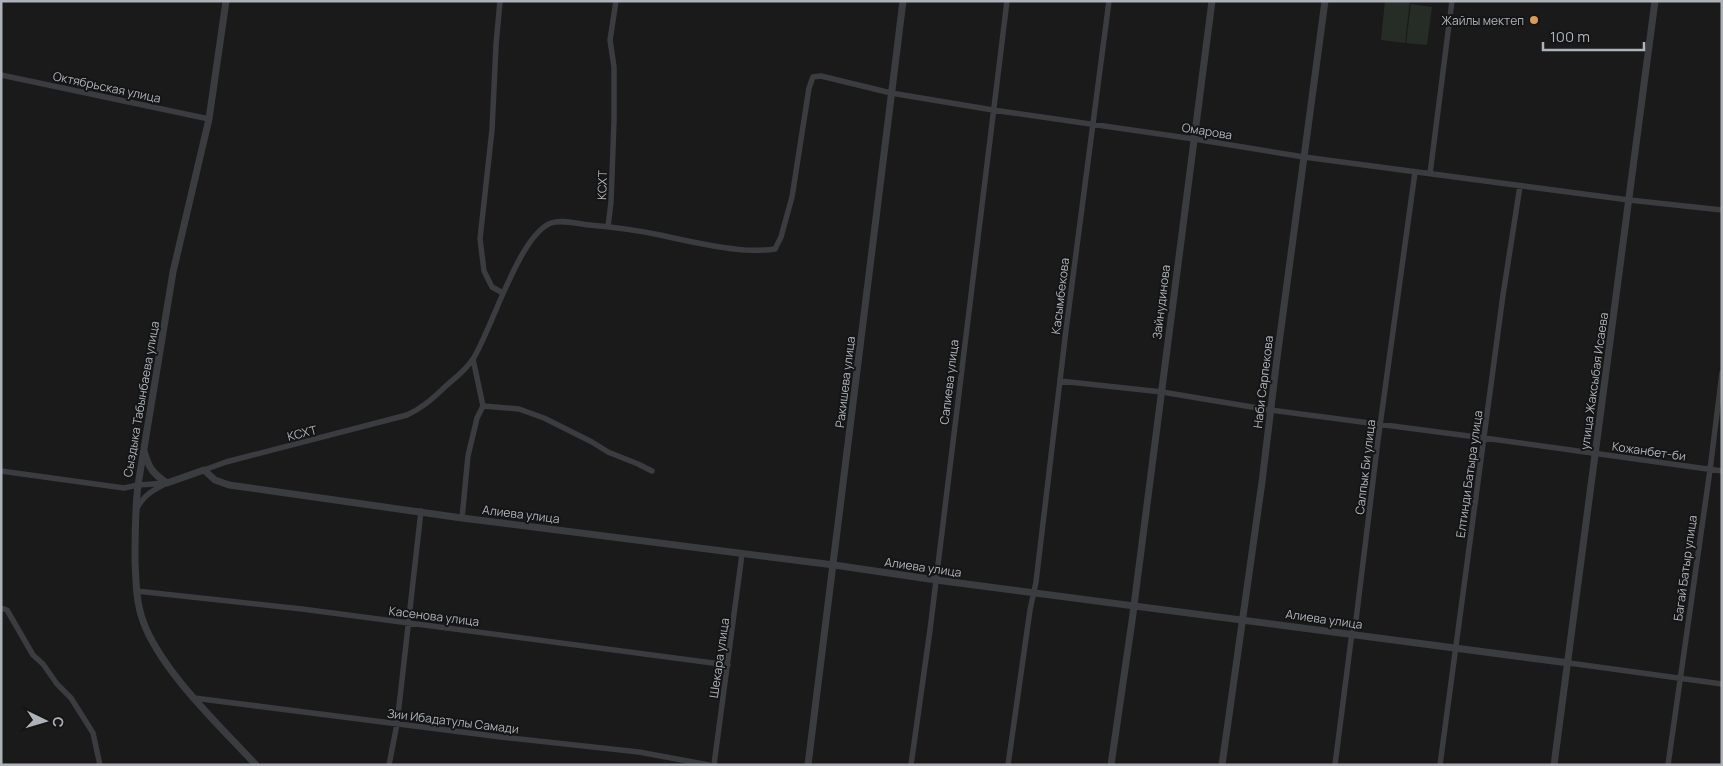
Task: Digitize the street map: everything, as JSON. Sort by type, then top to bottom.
[{"type":"street","name":"Сыздыка Табынбаева улица","points":[[226,1],[209,119],[174,272],[138,485],[134,514],[136,591],[142,620],[152,641],[166,662],[194,698],[256,765]]},
{"type":"street","points":[[500,1],[492,130],[480,239],[484,272],[492,287],[503,293]]},
{"type":"street","name":"КСХТ","points":[[204,470],[226,462],[407,415],[423,406],[460,376],[473,359],[482,343],[503,293],[527,246],[536,234],[551,223],[563,222],[608,227],[611,202],[614,120],[614,66],[610,40],[616,1]]},
{"type":"street","name":"Ракишева улица","points":[[808,765],[903,1]]},
{"type":"street","name":"Сапиева улица","points":[[911,765],[936,580],[1007,1]]},
{"type":"street","name":"Касымбекова","points":[[1008,765],[1036,582],[1109,1]]},
{"type":"street","name":"Зайнудинова","points":[[1111,765],[1134,606],[1212,1]]},
{"type":"street","name":"Наби Сарпекова","points":[[1222,765],[1325,1]]},
{"type":"street","points":[[1430,174],[1452,1]]},
{"type":"street","name":"улица Жаксыбая Исаева","points":[[1554,765],[1569,663],[1655,1]]},
{"type":"street","name":"Октябрьская улица","points":[[1,74],[209,119]]},
{"type":"street","name":"Омарова","points":[[608,227],[629,229],[712,247],[768,250],[775,248],[781,237],[792,197],[809,88],[813,77],[821,76],[891,93],[1304,157],[1629,200],[1722,210]]},
{"type":"street","name":"Салпык Би улица","points":[[1334,765],[1356,620],[1380,424],[1415,172]]},
{"type":"street","name":"Елтинди Батыра улица","points":[[1440,765],[1454,647],[1520,186]]},
{"type":"street","points":[[462,518],[468,456],[477,418],[483,406],[473,359]]},
{"type":"street","name":"Багай Батыр улица","points":[[1668,765],[1722,373]]},
{"type":"street","name":"Кожанбет-би","points":[[1060,381],[1162,392],[1270,410],[1722,471]]},
{"type":"street","points":[[483,406],[519,409],[544,418],[608,452],[652,471]]},
{"type":"street","points":[[144,451],[149,468],[167,483]]},
{"type":"street","points":[[134,514],[142,498],[167,483],[204,470]]},
{"type":"street","name":"Алиева улица","points":[[204,470],[215,480],[229,484],[462,518],[834,565],[1722,684]]},
{"type":"street","points":[[1,471],[109,487],[124,488],[167,483]]},
{"type":"street","points":[[389,765],[396,724],[421,511]]},
{"type":"street","name":"Шекара улица","points":[[714,765],[742,554]]},
{"type":"street","name":"Касенова улица","points":[[136,591],[302,609],[728,665]]},
{"type":"street","points":[[1,608],[7,610],[33,655],[43,664],[57,684],[71,698],[93,733],[100,765]]},
{"type":"street","name":"Зии Ибадатулы Самади","points":[[194,698],[639,752],[709,765]]},
{"type":"shaded area","points":[[1385,1],[1410,1],[1405,43],[1381,40]]},
{"type":"shaded area","points":[[1411,4],[1432,7],[1427,45],[1406,43]]},
{"type":"place","name":"Жайлы мектеп","points":[[1534,20]]}]
